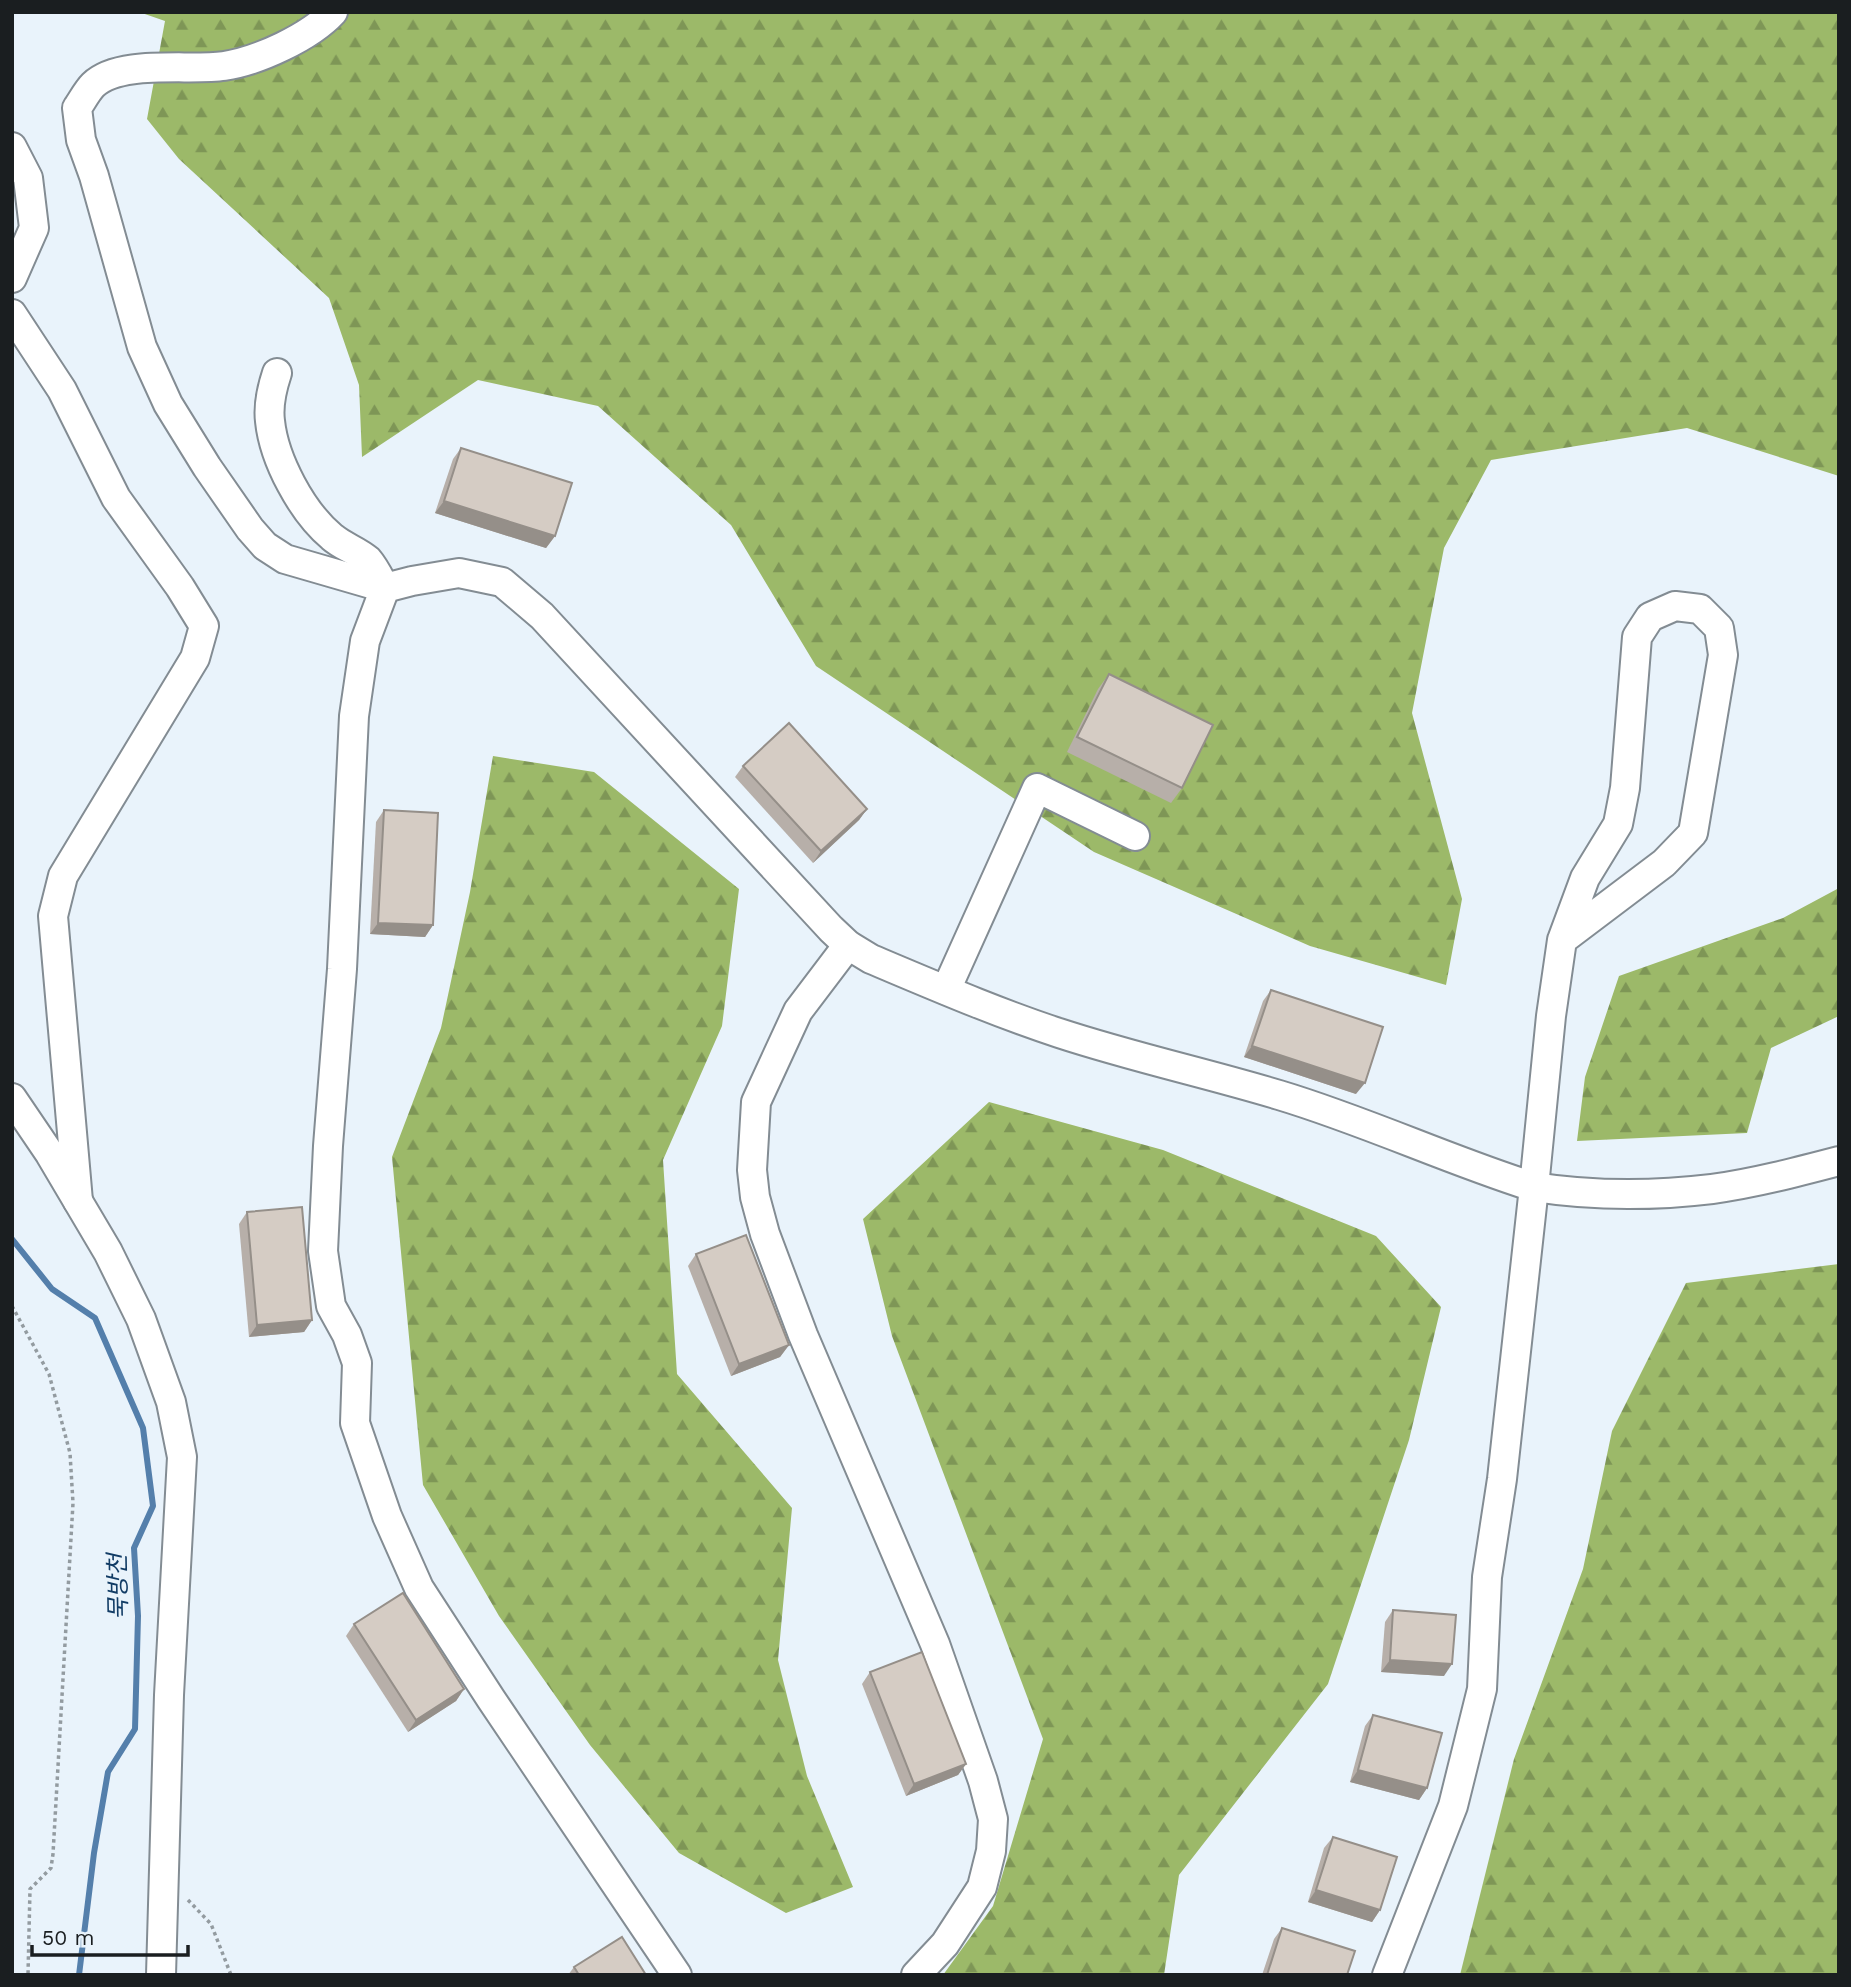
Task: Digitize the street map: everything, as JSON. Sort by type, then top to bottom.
[{"type":"street","points":[[333,12],[309,34],[266,53],[224,66],[168,67],[113,74],[93,85],[78,107],[81,140],[94,176],[142,346],[168,404],[207,467],[265,546],[285,559],[385,588],[459,573],[502,582],[542,616],[831,929],[871,959],[946,990],[1057,1032],[1292,1100],[1382,1130],[1486,1172],[1534,1187],[1569,1192],[1633,1194],[1712,1189],[1777,1177],[1839,1161]]},
{"type":"street","points":[[12,147],[28,178],[34,228],[12,278]]},
{"type":"street","points":[[12,314],[62,390],[116,498],[180,587],[204,626],[195,658],[63,876],[53,916],[78,1201]]},
{"type":"street","points":[[276,373],[269,419],[277,453],[292,485],[311,514],[331,537],[368,560],[385,588]]},
{"type":"street","points":[[385,588],[365,641],[354,716],[342,969],[323,1251],[331,1306],[348,1335],[357,1363],[355,1423],[387,1516],[419,1588],[677,1975]]},
{"type":"street","points":[[1387,1975],[1417,1905],[1453,1806],[1482,1689],[1487,1577],[1504,1466],[1551,1016],[1562,940],[1585,878],[1618,824],[1625,788],[1637,637],[1650,617],[1675,606],[1700,609],[1719,628],[1723,656],[1693,833],[1664,863],[1562,940]]},
{"type":"street","points":[[946,990],[1037,788],[1135,836]]},
{"type":"street","points":[[849,945],[798,1011],[756,1102],[751,1170],[765,1234],[798,1323],[935,1644],[983,1781],[993,1819],[991,1851],[982,1886],[945,1944],[916,1975]]},
{"type":"street","points":[[12,1098],[50,1154],[108,1252],[141,1319],[171,1402],[183,1457],[169,1695],[161,1975]]},
{"type":"path","points":[[12,1306],[49,1374],[70,1453],[73,1503],[53,1854],[51,1868],[30,1889],[28,1975]]},
{"type":"path","points":[[163,1897],[184,1896],[211,1924],[231,1975]]},
{"type":"green space","points":[[139,12],[1839,12],[1839,476],[1687,428],[1491,460],[1444,548],[1412,713],[1462,899],[1446,985],[1310,946],[1094,852],[816,666],[731,525],[598,406],[478,380],[362,457],[359,385],[329,298],[179,159],[147,119],[165,21]]},
{"type":"green space","points":[[493,756],[594,772],[739,889],[722,1026],[663,1160],[677,1374],[792,1508],[778,1660],[807,1776],[853,1887],[786,1913],[679,1853],[590,1745],[499,1616],[423,1485],[392,1157],[441,1028],[470,892]]},
{"type":"green space","points":[[1839,888],[1839,1016],[1771,1048],[1747,1133],[1577,1141],[1585,1077],[1619,976],[1783,918]]},
{"type":"green space","points":[[989,1102],[1163,1150],[1376,1236],[1441,1307],[1409,1440],[1328,1684],[1179,1875],[1164,1975],[943,1975],[993,1906],[1043,1739],[892,1336],[863,1219]]},
{"type":"green space","points":[[1839,1264],[1839,1975],[1460,1975],[1514,1759],[1583,1569],[1612,1431],[1686,1283]]},
{"type":"building","points":[[461,448],[572,483],[555,536],[444,501]]},
{"type":"building","points":[[1109,674],[1213,725],[1182,788],[1077,737]]},
{"type":"building","points":[[789,723],[867,809],[821,851],[743,766]]},
{"type":"building","points":[[384,810],[438,813],[433,925],[378,923]]},
{"type":"building","points":[[1271,990],[1383,1027],[1365,1083],[1252,1046]]},
{"type":"building","points":[[302,1207],[312,1320],[257,1325],[247,1212]]},
{"type":"building","points":[[746,1235],[789,1345],[739,1364],[696,1254]]},
{"type":"building","points":[[403,1593],[464,1689],[416,1720],[354,1624]]},
{"type":"building","points":[[1393,1610],[1456,1615],[1452,1664],[1390,1660]]},
{"type":"building","points":[[922,1652],[966,1764],[914,1784],[870,1672]]},
{"type":"building","points":[[1373,1715],[1442,1733],[1427,1788],[1358,1770]]},
{"type":"building","points":[[1333,1837],[1397,1857],[1380,1910],[1316,1890]]},
{"type":"building","points":[[1282,1928],[1355,1951],[1347,1975],[1267,1975]]},
{"type":"building","points":[[622,1937],[646,1975],[579,1975],[574,1967]]},
{"type":"waterway","name":"묵방천","points":[[12,1239],[52,1289],[95,1318],[143,1428],[153,1506],[134,1548],[138,1616],[135,1729],[108,1772],[94,1853],[79,1975]]}]
